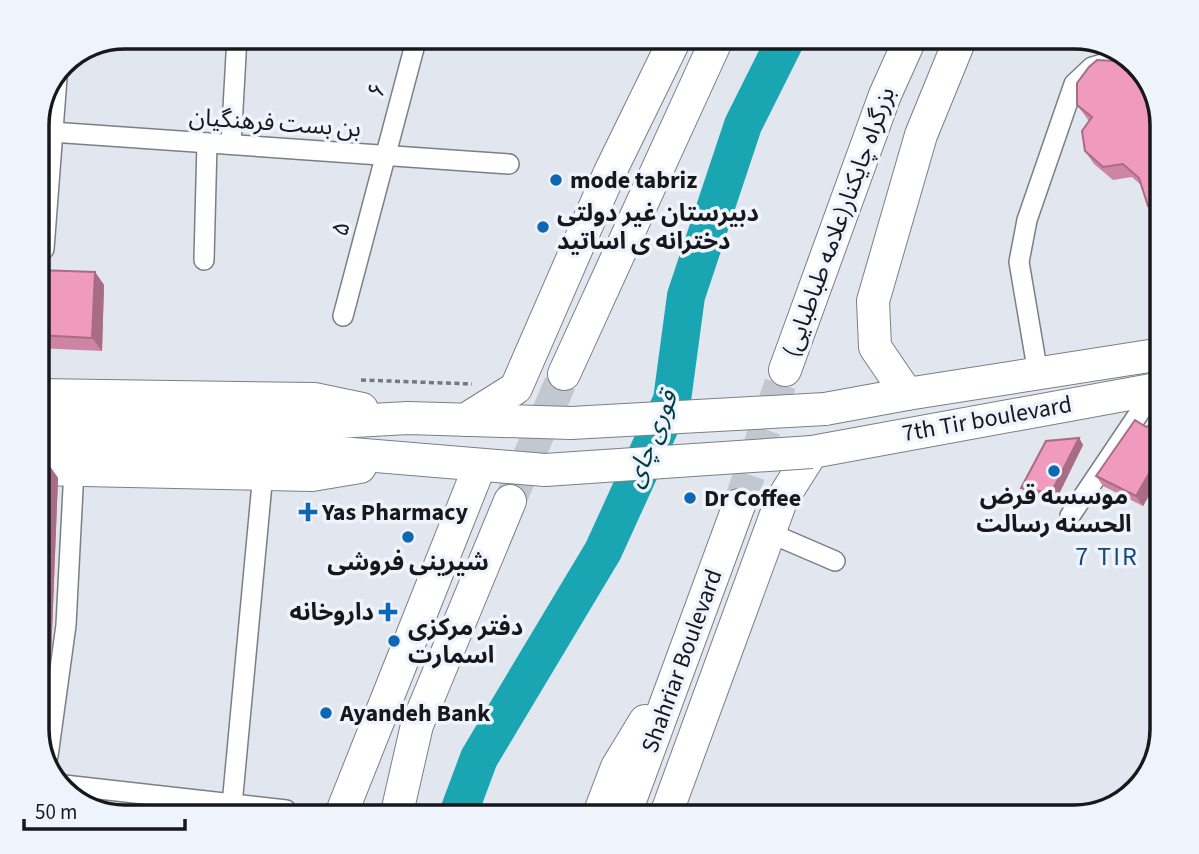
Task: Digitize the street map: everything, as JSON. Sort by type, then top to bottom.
[{"type":"highway","points":[[465,420],[516,388],[610,172],[670,49]]},
{"type":"highway","points":[[564,374],[713,49]]},
{"type":"highway","name":"بزرگراه چایکنار(علامه طباطبایی)","points":[[785,370],[885,95],[906,49]]},
{"type":"highway","points":[[907,394],[875,347],[873,301],[921,135],[956,49]]},
{"type":"highway","name":"7th Tir boulevard","points":[[408,418],[571,424],[825,409],[1150,356]]},
{"type":"highway","name":"7th Tir boulevard","points":[[275,449],[545,470],[812,452],[1150,390]]},
{"type":"highway","points":[[49,395],[314,399],[408,418]]},
{"type":"highway","points":[[49,469],[74,470],[275,449],[408,418]]},
{"type":"highway","points":[[49,422],[275,449]]},
{"type":"highway","points":[[49,444],[275,449]]},
{"type":"highway","points":[[669,805],[781,501],[812,452]]},
{"type":"highway","points":[[345,805],[480,465]]},
{"type":"highway","points":[[399,805],[417,725],[510,501]]},
{"type":"highway","name":"Shahriar Boulevard","points":[[628,805],[739,505]]},
{"type":"highway","points":[[603,805],[617,767],[682,660]]},
{"type":"street","points":[[231,144],[236,49]]},
{"type":"street","name":"۶","points":[[386,155],[414,49]]},
{"type":"street","points":[[1038,374],[1019,262],[1027,220],[1074,83],[1092,67],[1109,61]]},
{"type":"street","name":"بن بست فرهنگیان","points":[[49,132],[509,164]]},
{"type":"street","points":[[204,260],[207,143]]},
{"type":"street","name":"۵","points":[[343,316],[386,155]]},
{"type":"street","points":[[1070,516],[1150,401]]},
{"type":"street","points":[[232,804],[275,449]]},
{"type":"street","points":[[50,743],[66,625],[74,470]]},
{"type":"street","points":[[770,533],[835,561]]},
{"type":"street","points":[[75,786],[241,805]]},
{"type":"building","points":[[1097,60],[1114,61],[1128,71],[1144,96],[1150,125],[1150,205],[1148,206],[1139,178],[1123,164],[1103,167],[1085,151],[1082,131],[1092,117],[1077,105],[1077,83]]},
{"type":"building","points":[[49,270],[95,272],[92,338],[49,336]]},
{"type":"building","points":[[1135,420],[1146,427],[1150,426],[1150,472],[1136,496],[1096,476]]},
{"type":"building","name":"موسسه قرض الحسنه رسالت","points":[[1079,438],[1051,493],[1021,488],[1046,441]]},
{"type":"waterway","name":"قوری چای","points":[[461,805],[479,758],[603,551],[672,400],[686,296],[743,125],[781,49]]},
{"type":"tunnel","points":[[739,505],[785,370]]},
{"type":"tunnel","points":[[510,501],[564,374]]},
{"type":"place","name":"mode tabriz","points":[[556,180]]},
{"type":"place","name":"دبیرستان غیر دولتی دخترانه ی اساتید","points":[[543,227]]},
{"type":"place","name":"موسسه قرض الحسنه رسالت","points":[[1054,471]]},
{"type":"place","name":"Dr Coffee","points":[[690,498]]},
{"type":"place","name":"Yas Pharmacy","points":[[308,512]]},
{"type":"place","name":"شیرینی فروشی","points":[[408,537]]},
{"type":"place","name":"داروخانه","points":[[388,612]]},
{"type":"place","name":"دفتر مرکزی اسمارت","points":[[394,641]]},
{"type":"place","name":"Ayandeh Bank","points":[[326,713]]},
{"type":"district","name":"7 TIR","points":[[1107,556]]}]
